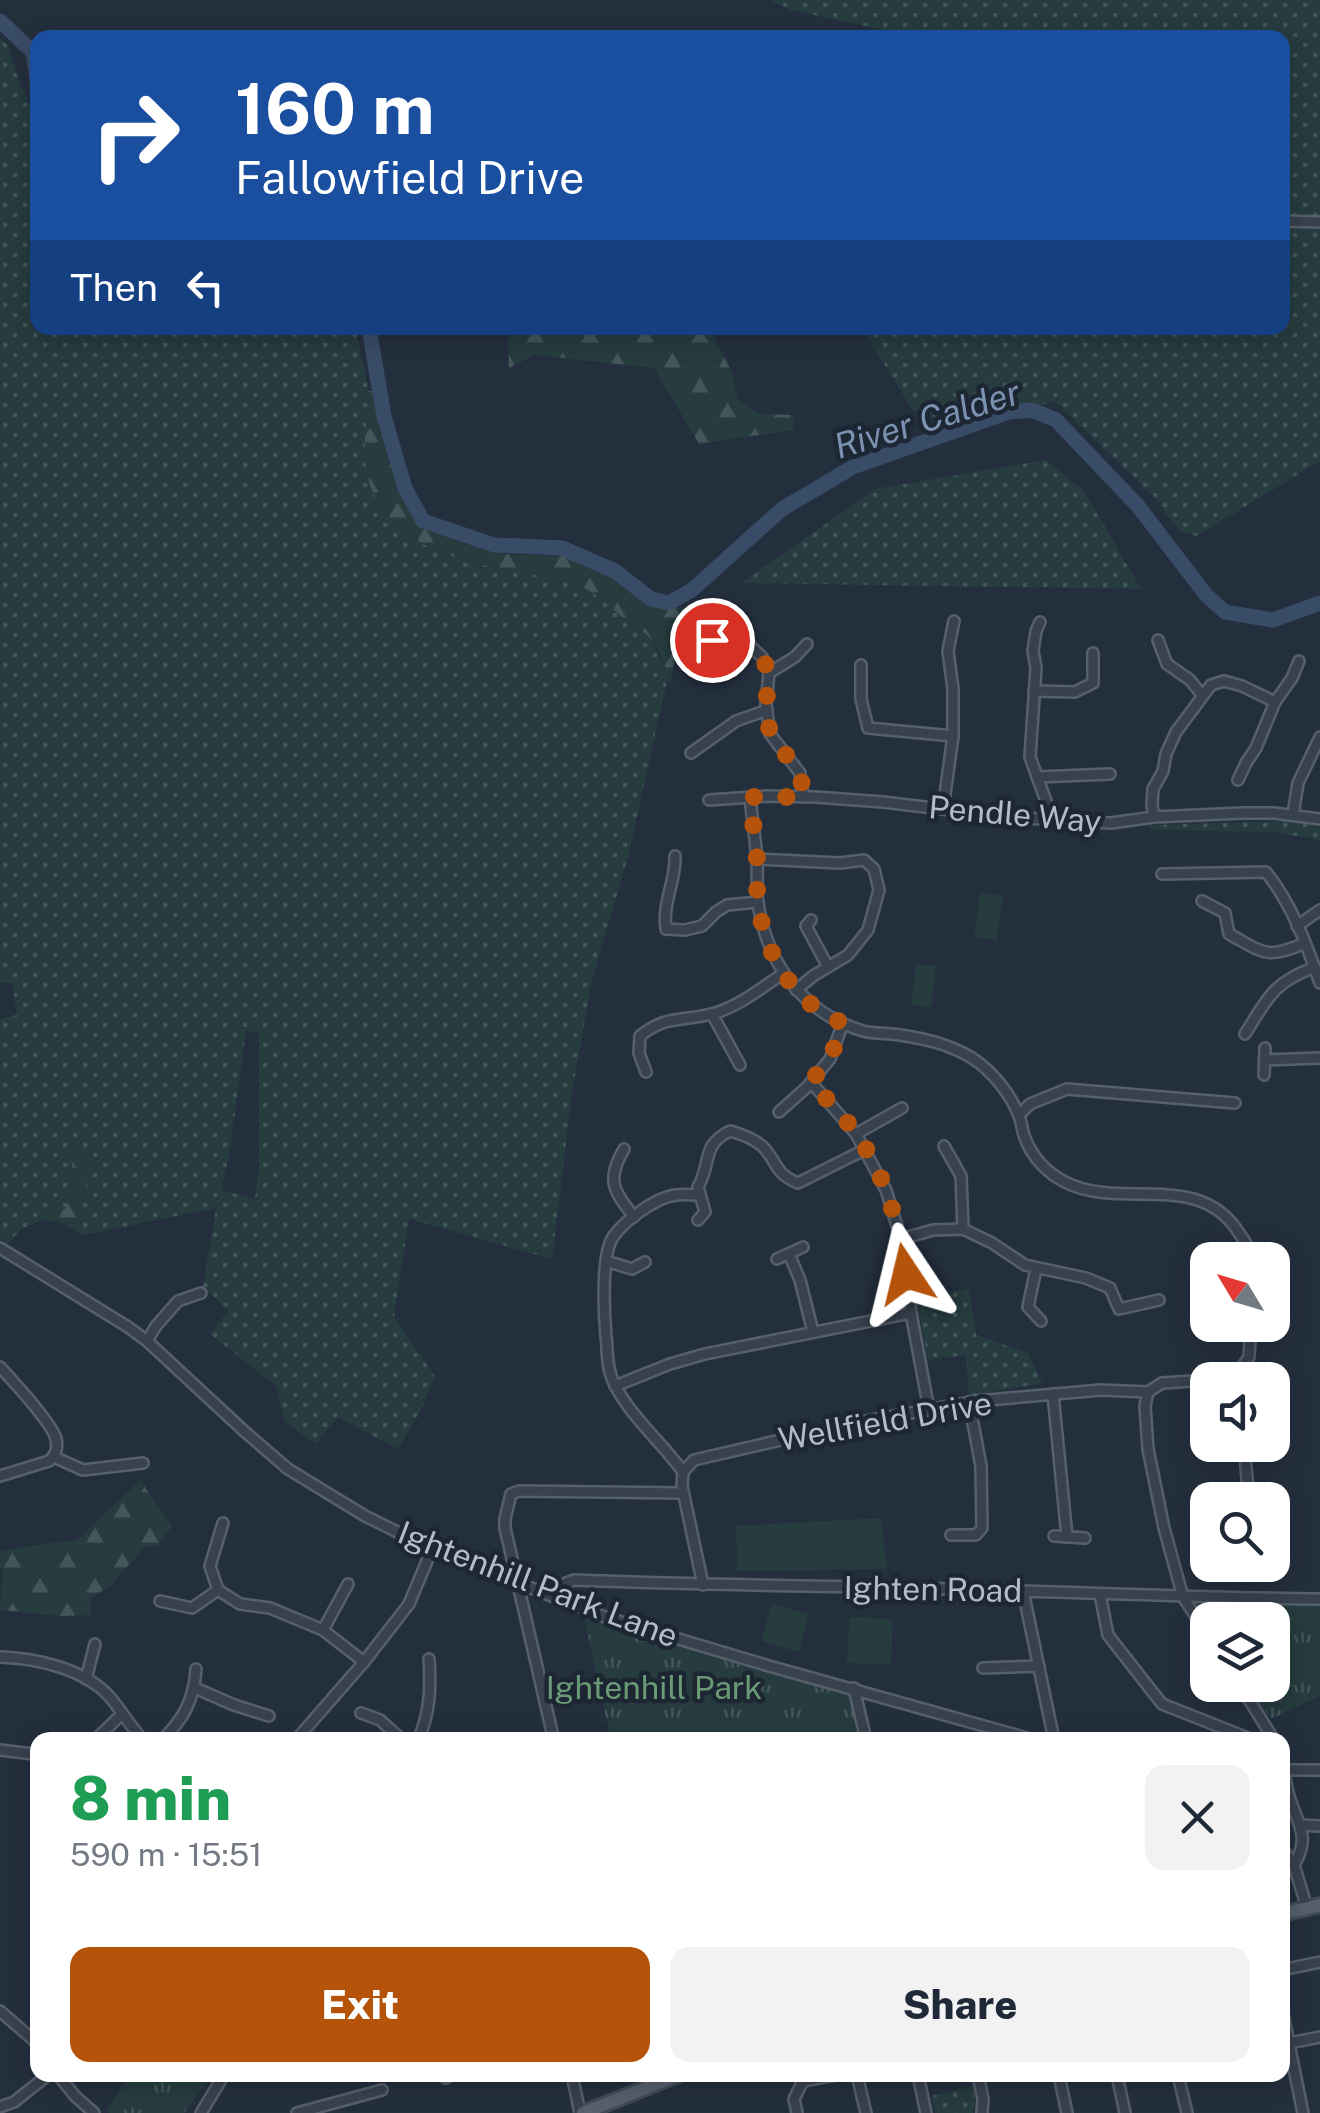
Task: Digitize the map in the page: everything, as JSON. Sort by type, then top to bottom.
[{"type":"main road","points":[[582,2113],[660,2082]]},
{"type":"street","points":[[1290,221],[1320,222]]},
{"type":"street","points":[[943,809],[952,738],[953,690],[948,651],[954,621]]},
{"type":"street","points":[[1040,622],[1033,651],[1036,668],[1030,758],[1046,801],[1047,818]]},
{"type":"street","points":[[712,640],[744,640],[762,657],[769,672],[770,734],[800,773],[804,797]]},
{"type":"street","points":[[1158,640],[1167,664],[1190,680],[1202,696]]},
{"type":"street","points":[[769,672],[795,657],[807,644]]},
{"type":"street","points":[[1034,691],[1075,692],[1093,683],[1094,654]]},
{"type":"street","points":[[1238,780],[1298,662]]},
{"type":"street","points":[[861,665],[861,698],[868,728],[952,738]]},
{"type":"street","points":[[1154,818],[1153,790],[1166,754],[1176,732],[1211,684],[1224,681],[1242,686],[1275,702]]},
{"type":"street","points":[[691,753],[736,721],[767,710]]},
{"type":"street","points":[[1293,815],[1298,783],[1319,743]]},
{"type":"street","points":[[1037,777],[1110,774]]},
{"type":"street","points":[[750,797],[758,902],[772,954],[810,1004],[866,1032],[950,1044],[977,1061],[993,1076],[1018,1114],[1035,1158],[1064,1182],[1107,1192],[1189,1196],[1217,1208],[1246,1242]]},
{"type":"street","name":"Pendle Way","points":[[710,800],[804,797],[883,802],[1008,818],[1111,823],[1242,813],[1320,819]]},
{"type":"street","points":[[675,856],[676,873],[663,913],[666,928],[685,930],[702,926],[727,905],[758,902]]},
{"type":"street","points":[[757,859],[840,863],[864,860],[874,869],[878,890],[868,930],[848,955],[796,990]]},
{"type":"street","points":[[1162,874],[1266,872],[1297,926],[1320,983]]},
{"type":"street","points":[[1202,901],[1225,913],[1229,934],[1259,950],[1277,954],[1304,943]]},
{"type":"street","points":[[1297,926],[1320,910]]},
{"type":"street","points":[[811,920],[806,926],[828,967]]},
{"type":"street","points":[[1245,1034],[1276,988],[1314,967]]},
{"type":"street","points":[[646,1072],[639,1053],[640,1036],[656,1023],[712,1014],[740,1003],[784,973]]},
{"type":"street","points":[[712,1014],[740,1065]]},
{"type":"street","points":[[779,1112],[830,1059],[843,1023]]},
{"type":"street","points":[[1264,1075],[1265,1048]]},
{"type":"street","points":[[1265,1060],[1320,1058]]},
{"type":"street","points":[[810,1082],[856,1134],[886,1190],[901,1239],[930,1410]]},
{"type":"street","points":[[1018,1114],[1030,1104],[1067,1088],[1235,1103]]},
{"type":"street","points":[[856,1134],[902,1108]]},
{"type":"street","points":[[698,1220],[705,1212],[698,1188],[708,1167],[709,1148],[730,1131],[763,1147],[784,1177],[798,1182],[866,1149]]},
{"type":"street","points":[[944,1146],[960,1176],[963,1229]]},
{"type":"street","points":[[624,1150],[612,1169],[614,1186],[634,1217]]},
{"type":"street","points":[[699,1195],[672,1195],[648,1206],[611,1239],[603,1316],[608,1367],[615,1386],[684,1472],[684,1493],[703,1585]]},
{"type":"street","points":[[901,1239],[933,1230],[963,1229],[1025,1266],[1086,1278],[1110,1288],[1119,1309],[1159,1300]]},
{"type":"street","points":[[777,1260],[803,1247]]},
{"type":"street","name":"Ightenhill Park Lane","points":[[0,1248],[128,1326],[288,1469],[432,1550],[605,1617],[1006,1732]]},
{"type":"street","points":[[788,1254],[800,1280],[813,1332]]},
{"type":"street","points":[[606,1261],[632,1269],[646,1262]]},
{"type":"street","points":[[1036,1268],[1028,1307],[1042,1321]]},
{"type":"street","points":[[147,1341],[178,1301],[201,1293]]},
{"type":"street","points":[[615,1386],[705,1354],[911,1312]]},
{"type":"street","points":[[0,1367],[54,1432],[54,1457]]},
{"type":"street","name":"Wellfield Drive","points":[[684,1472],[694,1460],[718,1453],[969,1402],[1101,1390],[1148,1392],[1162,1383],[1190,1381]]},
{"type":"street","points":[[1148,1392],[1148,1450],[1164,1528],[1183,1598],[1190,1608]]},
{"type":"street","points":[[1053,1394],[1067,1537]]},
{"type":"street","points":[[950,1535],[976,1535],[982,1528],[981,1466],[969,1402]]},
{"type":"street","points":[[0,1476],[54,1457],[83,1470],[143,1463]]},
{"type":"street","points":[[552,1732],[504,1522],[510,1496],[518,1491],[684,1493]]},
{"type":"street","points":[[223,1523],[210,1566],[218,1590],[240,1604],[270,1608],[323,1630],[364,1662]]},
{"type":"street","points":[[1054,1536],[1085,1538]]},
{"type":"street","points":[[303,1732],[409,1604],[432,1550]]},
{"type":"street","name":"Ighten Road","points":[[551,1595],[574,1580],[1023,1590],[1183,1598],[1320,1598]]},
{"type":"street","points":[[323,1630],[348,1584]]},
{"type":"street","points":[[160,1602],[192,1608],[218,1590]]},
{"type":"street","points":[[1023,1590],[1052,1732]]},
{"type":"street","points":[[1100,1594],[1108,1636],[1162,1704],[1218,1732]]},
{"type":"street","points":[[86,1680],[95,1644]]},
{"type":"street","points":[[0,1656],[73,1671],[106,1693],[137,1732]]},
{"type":"street","points":[[421,1732],[431,1691],[429,1659]]},
{"type":"street","points":[[983,1668],[1039,1666]]},
{"type":"street","points":[[171,1732],[187,1711],[195,1688],[196,1669]]},
{"type":"street","points":[[195,1688],[269,1716]]},
{"type":"street","points":[[854,1688],[864,1732]]},
{"type":"street","points":[[1251,1702],[1269,1732]]},
{"type":"street","points":[[361,1713],[380,1720],[393,1732]]},
{"type":"street","points":[[103,1732],[122,1714]]},
{"type":"street","points":[[0,1750],[21,1748],[30,1752]]},
{"type":"street","points":[[1290,1770],[1320,1770]]},
{"type":"street","points":[[1290,1799],[1304,1840],[1294,1865]]},
{"type":"street","points":[[1300,1825],[1320,1826]]},
{"type":"street","points":[[1290,1859],[1314,1906]]},
{"type":"street","points":[[1290,1968],[1320,1962]]},
{"type":"street","points":[[0,2011],[30,2037]]},
{"type":"street","points":[[1290,2043],[1320,2037]]},
{"type":"street","points":[[1290,2048],[1303,2113]]},
{"type":"street","points":[[0,2107],[14,2102],[39,2082]]},
{"type":"street","points":[[64,2082],[94,2113]]},
{"type":"street","points":[[202,2113],[220,2082]]},
{"type":"street","points":[[574,2082],[582,2113]]},
{"type":"street","points":[[797,2113],[794,2099],[802,2082]]},
{"type":"street","points":[[859,2082],[866,2113]]},
{"type":"street","points":[[919,2082],[926,2113]]},
{"type":"street","points":[[979,2082],[982,2113]]},
{"type":"street","points":[[1060,2082],[1067,2113]]},
{"type":"street","points":[[1118,2082],[1125,2113]]},
{"type":"street","points":[[1180,2082],[1187,2113]]},
{"type":"street","points":[[298,2113],[382,2090]]},
{"type":"green space","points":[[770,0],[1320,0],[1320,461],[1197,536],[1179,531],[1154,497],[1055,401],[962,429],[912,409],[866,335],[1290,335],[1290,30],[883,30],[791,10]]},
{"type":"green space","points":[[0,38],[8,46],[30,106],[30,335],[357,335],[369,391],[365,451],[415,540],[478,564],[577,583],[651,639],[668,677],[628,857],[592,980],[572,1093],[552,1259],[409,1219],[394,1317],[435,1376],[398,1449],[338,1417],[316,1444],[284,1421],[276,1386],[210,1334],[229,1310],[203,1287],[216,1208],[83,1235],[78,1232],[90,1154],[74,1152],[66,1208],[20,1230],[8,1244],[0,1239],[0,1019],[17,1015],[12,983],[0,982]],"holes":[[[246,1031],[259,1033],[259,1167],[255,1199],[221,1190]]]},
{"type":"green space","points":[[713,335],[732,372],[738,400],[760,414],[794,415],[793,430],[699,444],[654,368],[534,355],[509,368],[508,338]]},
{"type":"green space","points":[[369,391],[375,391],[396,469],[409,505],[421,523],[458,542],[503,554],[567,556],[615,577],[651,605],[685,608],[670,683],[652,640],[586,589],[563,580],[464,560],[400,529],[384,512],[368,478],[365,441]]},
{"type":"green space","points":[[1046,460],[1084,491],[1141,589],[742,583],[875,489]]},
{"type":"green space","points":[[1290,821],[1320,827],[1320,840],[1273,832],[1151,830],[1149,825]]},
{"type":"green space","points":[[980,893],[1003,896],[997,940],[974,937]]},
{"type":"green space","points":[[916,964],[936,966],[931,1007],[911,1005]]},
{"type":"green space","points":[[74,1152],[91,1154],[78,1232],[62,1223],[40,1220],[66,1208]]},
{"type":"green space","points":[[969,1288],[976,1335],[1028,1353],[1042,1383],[969,1396],[966,1355],[928,1360],[917,1300]]},
{"type":"green space","points":[[140,1480],[172,1526],[158,1546],[146,1546],[108,1588],[90,1597],[91,1615],[0,1610],[0,1552],[77,1540]]},
{"type":"green space","points":[[881,1518],[887,1569],[737,1571],[736,1526]]},
{"type":"green space","points":[[772,1604],[809,1614],[799,1652],[761,1641]]},
{"type":"green space","points":[[1290,1604],[1320,1605],[1320,1696],[1271,1719],[1260,1702],[1290,1702]]},
{"type":"green space","name":"Ightenhill Park","points":[[582,1609],[854,1688],[864,1732],[609,1732]]},
{"type":"green space","points":[[849,1617],[893,1619],[891,1665],[847,1663]]},
{"type":"green space","points":[[125,2082],[207,2082],[184,2113],[107,2111]]},
{"type":"green space","points":[[973,2086],[973,2113],[936,2113],[931,2096]]},
{"type":"waterway","name":"River Calder","points":[[0,21],[30,49]]},
{"type":"waterway","name":"River Calder","points":[[370,335],[384,416],[405,488],[423,521],[494,545],[562,548],[615,571],[651,599],[669,603],[692,590],[782,509],[853,467],[1009,412],[1032,410],[1056,420],[1138,506],[1206,595],[1225,612],[1273,620],[1320,603]]},
{"type":"route","points":[[712,640],[744,640],[762,657],[769,672],[766,705],[770,734],[800,773],[804,797],[750,797],[758,902],[772,954],[796,990],[810,1004],[843,1023],[830,1059],[810,1082],[839,1112],[866,1149],[886,1190],[901,1239],[906,1274]]}]
